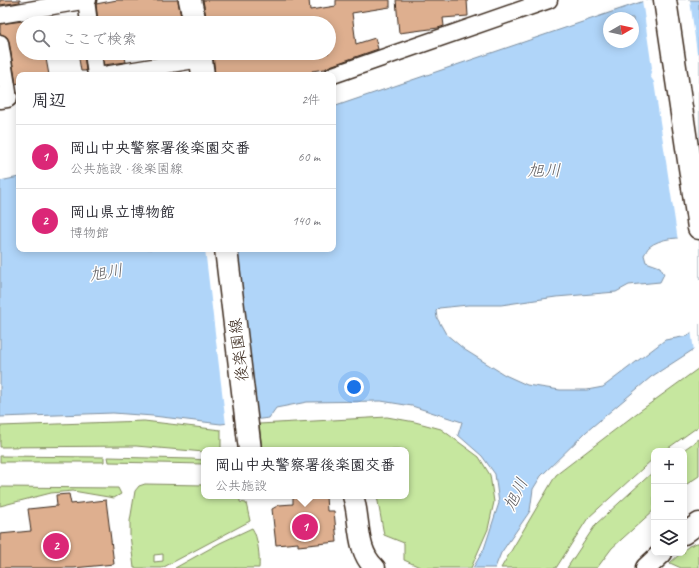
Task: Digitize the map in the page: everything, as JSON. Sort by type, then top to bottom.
[{"type":"main road","points":[[190,0],[193,16]]},
{"type":"main road","points":[[665,0],[699,228]]},
{"type":"main road","name":"後楽園線","points":[[226,252],[250,447]]},
{"type":"street","points":[[0,15],[87,0],[88,16]]},
{"type":"street","points":[[336,74],[549,0]]},
{"type":"street","points":[[0,43],[9,94]]},
{"type":"street","points":[[94,60],[96,72]]},
{"type":"street","points":[[126,72],[201,62]]},
{"type":"street","points":[[354,499],[362,547],[366,557],[375,568]]},
{"type":"street","points":[[687,532],[699,523]]},
{"type":"green space","points":[[699,368],[699,426],[668,448],[651,448],[651,461],[588,518],[556,568],[501,568],[556,475]]},
{"type":"green space","points":[[387,417],[441,429],[479,457],[490,475],[494,502],[488,529],[471,568],[422,568],[404,560],[404,543],[384,535],[378,499],[409,499],[409,447],[262,447],[259,424]]},
{"type":"green space","points":[[144,421],[221,430],[221,447],[201,447],[201,452],[136,446],[0,447],[0,426]]},
{"type":"green space","points":[[699,439],[699,476],[687,484],[687,448]]},
{"type":"green space","points":[[0,456],[104,457],[104,462],[0,462]]},
{"type":"green space","points":[[108,457],[201,460],[201,464],[109,462]]},
{"type":"green space","points":[[651,474],[651,513],[612,548],[597,568],[567,568],[596,524]]},
{"type":"green space","points":[[145,484],[201,485],[201,499],[240,499],[240,502],[246,503],[250,521],[162,568],[134,568],[130,521],[135,491],[139,486]],"holes":[[[163,554],[163,561],[154,562],[154,555]]]},
{"type":"green space","points":[[0,487],[118,488],[121,494],[114,498],[73,491],[51,493],[0,506]]},
{"type":"green space","points":[[252,528],[256,536],[258,547],[259,568],[175,568],[220,543]]},
{"type":"green space","points":[[699,543],[699,568],[681,568],[670,563],[678,556],[687,556],[687,548]]},
{"type":"water","name":"旭川","points":[[647,0],[699,0],[699,280],[693,240],[683,238],[671,239],[654,244],[648,248],[644,255],[646,262],[660,267],[664,274],[660,282],[629,285],[616,292],[556,297],[501,305],[468,305],[439,308],[436,311],[437,318],[446,334],[465,350],[505,375],[527,385],[560,390],[587,390],[603,387],[665,340],[688,336],[699,324],[699,346],[651,377],[586,432],[541,476],[533,489],[530,511],[501,553],[495,568],[473,568],[484,549],[499,503],[495,474],[482,456],[458,435],[462,422],[412,406],[381,401],[307,402],[276,408],[269,418],[221,424],[113,413],[0,417],[0,181],[16,178],[16,252],[336,252],[336,106],[603,15],[603,48],[639,48],[639,12],[612,12]]},
{"type":"pier","points":[[642,0],[690,0],[697,53],[699,54],[699,282],[697,280],[692,241],[678,241],[654,82],[650,76],[652,68]]},
{"type":"pier","points":[[205,252],[237,252],[258,421],[226,425]]},
{"type":"pier","points":[[698,322],[699,348],[694,351],[691,330]]},
{"type":"building","points":[[0,0],[20,0],[20,2],[0,5]]},
{"type":"building","points":[[117,0],[178,0],[181,16],[97,16],[96,4]]},
{"type":"building","points":[[203,0],[309,0],[310,10],[336,6],[336,0],[390,0],[390,7],[352,13],[356,44],[375,38],[378,49],[325,69],[312,72],[215,72],[214,60],[336,60],[336,16],[206,16]]},
{"type":"building","points":[[396,0],[467,0],[468,16],[443,18],[444,26],[438,28],[399,33]]},
{"type":"building","points":[[16,22],[16,60],[46,60],[48,72],[16,72],[16,84],[9,41],[7,37],[0,34],[0,24]]},
{"type":"building","points":[[79,60],[85,60],[86,71],[81,71]]},
{"type":"building","points":[[104,60],[126,60],[126,62],[104,65]]},
{"type":"building","points":[[69,494],[71,504],[106,500],[114,564],[74,568],[0,568],[0,534],[31,531],[28,509],[57,506],[56,495]]},
{"type":"building","points":[[293,499],[326,499],[327,511],[334,511],[337,542],[298,546],[298,543],[276,545],[272,509],[279,505],[293,504]]},
{"type":"place","name":"岡山中央警察署後楽園交番","points":[[305,527]]},
{"type":"place","name":"岡山県立博物館","points":[[56,546]]}]
